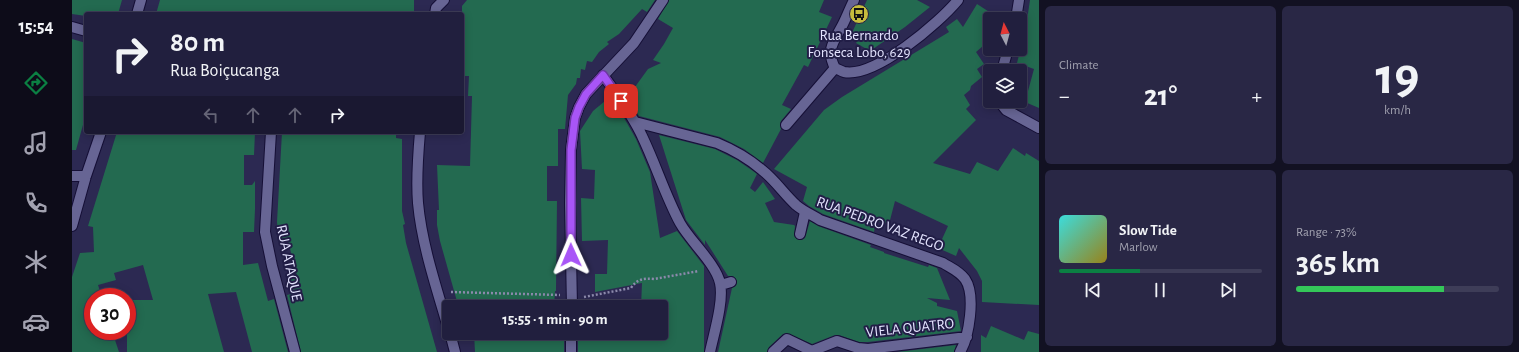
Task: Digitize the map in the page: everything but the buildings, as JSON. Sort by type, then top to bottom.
[{"type":"street","points":[[138,12],[141,0]]},
{"type":"street","points":[[434,7],[444,0]]},
{"type":"street","points":[[572,300],[570,203],[572,131],[575,118],[586,94],[634,43],[663,0]]},
{"type":"street","points":[[854,0],[843,25],[833,42],[831,60],[835,68],[844,72],[854,72],[879,64],[926,30],[950,10],[958,0]]},
{"type":"street","points":[[1017,12],[1020,0]]},
{"type":"street","points":[[72,27],[84,30]]},
{"type":"street","points":[[786,125],[835,68]]},
{"type":"street","points":[[603,75],[635,122],[681,224],[692,242],[713,267],[719,279],[722,294],[710,352]]},
{"type":"street","points":[[1004,108],[1039,128]]},
{"type":"street","name":"RUA PEDRO VAZ REGO","points":[[635,122],[717,143],[741,154],[762,170],[796,205],[805,212],[820,220],[943,263],[959,272],[966,281],[970,304],[967,337],[960,352]]},
{"type":"street","points":[[72,226],[99,134]]},
{"type":"street","name":"RUA ATAQUE","points":[[271,134],[265,232],[272,266],[295,352]]},
{"type":"street","points":[[420,134],[418,202],[427,250],[442,307]]},
{"type":"street","points":[[72,176],[86,176]]},
{"type":"street","points":[[800,234],[805,212]]},
{"type":"street","points":[[721,285],[731,282]]},
{"type":"street","name":"VIELA QUATRO","points":[[773,352],[787,339],[812,351],[837,341],[858,348],[868,349],[967,337]]},
{"type":"street","points":[[451,340],[455,352]]},
{"type":"street","points":[[571,352],[572,340]]},
{"type":"path","points":[[577,300],[631,288],[637,281],[648,278],[654,279],[713,267]]},
{"type":"path","points":[[438,292],[557,300]]},
{"type":"place","name":"Rua Bernardo Fonseca Lobo, 629","points":[[859,14]]},
{"type":"route","points":[[571,255],[571,150],[572,131],[575,118],[586,94],[603,75],[621,101]]}]
